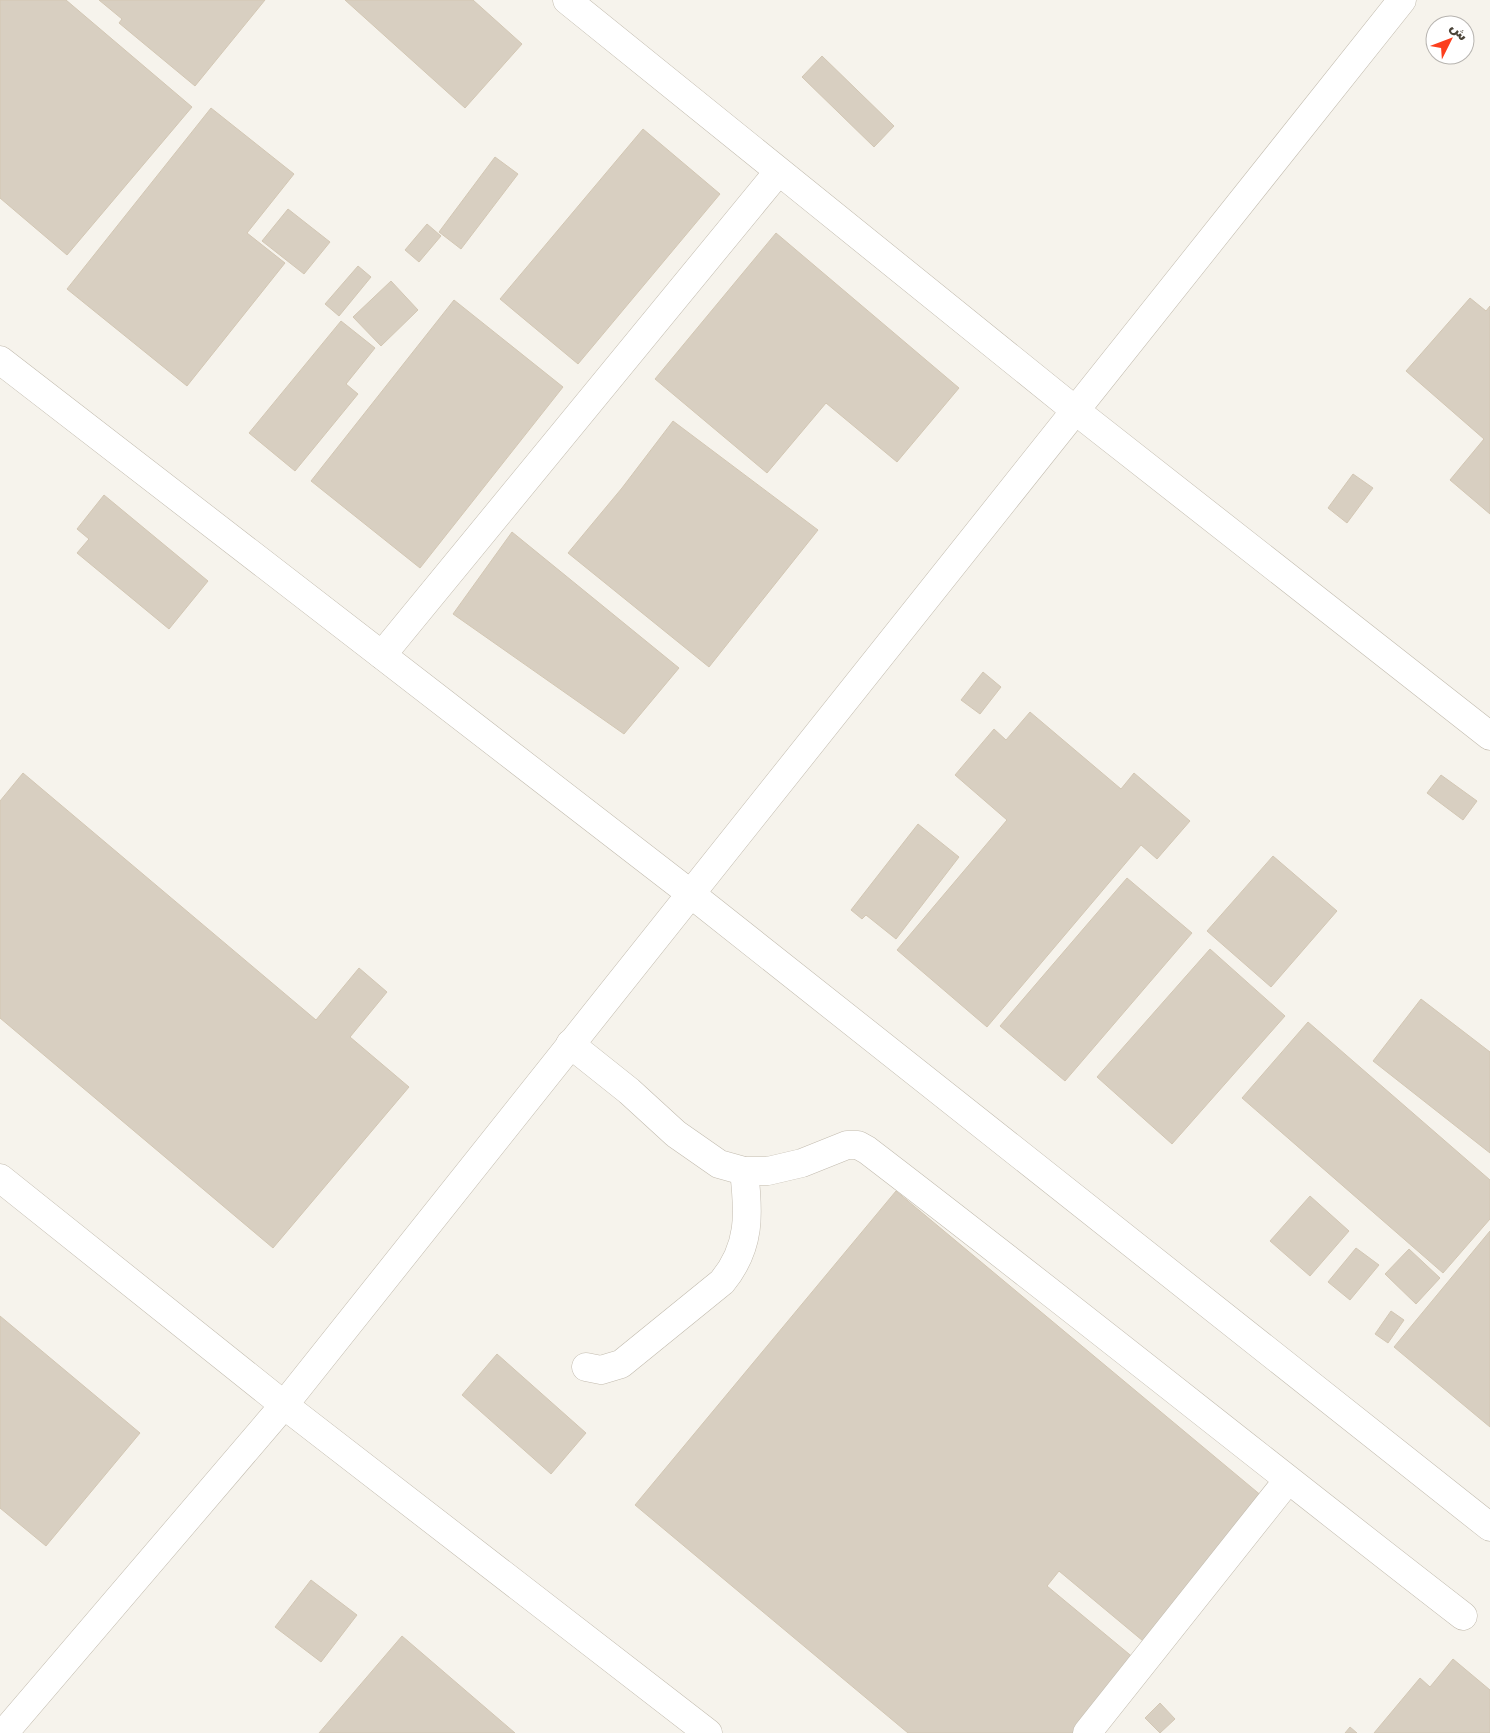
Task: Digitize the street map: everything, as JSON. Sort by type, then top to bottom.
[{"type":"street","points":[[567,0],[1076,411],[1490,736]]},
{"type":"street","points":[[4,1733],[284,1404],[1402,0]]},
{"type":"street","points":[[382,655],[778,172]]},
{"type":"street","points":[[0,360],[691,894],[1490,1527]]},
{"type":"street","points":[[570,1044],[628,1091],[676,1134],[719,1164],[744,1171],[768,1171],[802,1163],[847,1145],[858,1145],[867,1150],[1019,1266],[1288,1480],[1463,1616]]},
{"type":"street","points":[[586,1367],[601,1370],[622,1364],[722,1282],[733,1268],[744,1239],[748,1208],[744,1171]]},
{"type":"street","points":[[0,1178],[284,1404],[708,1733]]},
{"type":"street","points":[[1087,1733],[1288,1480]]},
{"type":"building","points":[[0,0],[66,0],[192,107],[67,255],[0,198]]},
{"type":"building","points":[[99,0],[265,0],[195,86],[119,23],[122,19]]},
{"type":"building","points":[[345,0],[473,0],[522,44],[465,108]]},
{"type":"building","points":[[822,56],[894,126],[874,147],[802,77]]},
{"type":"building","points":[[211,108],[294,174],[247,233],[285,263],[187,386],[67,289]]},
{"type":"building","points":[[643,129],[720,194],[578,364],[500,299]]},
{"type":"building","points":[[495,157],[518,174],[461,249],[439,232]]},
{"type":"building","points":[[288,209],[330,242],[304,274],[262,241]]},
{"type":"building","points":[[427,224],[441,236],[419,262],[405,250]]},
{"type":"building","points":[[776,233],[959,388],[897,462],[826,403],[767,473],[655,379]]},
{"type":"building","points":[[358,266],[371,277],[339,316],[325,304]]},
{"type":"building","points":[[391,281],[418,310],[381,346],[353,317]]},
{"type":"building","points":[[1470,298],[1486,311],[1490,306],[1490,514],[1450,480],[1484,439],[1406,371]]},
{"type":"building","points":[[454,300],[563,387],[420,568],[311,481]]},
{"type":"building","points":[[341,321],[375,348],[346,384],[358,394],[295,471],[249,433]]},
{"type":"building","points":[[673,421],[818,530],[709,667],[568,553],[622,488]]},
{"type":"building","points":[[1353,474],[1373,488],[1347,523],[1328,508]]},
{"type":"building","points":[[104,495],[208,581],[169,629],[77,553],[89,539],[77,529]]},
{"type":"building","points":[[512,532],[679,668],[624,734],[453,614]]},
{"type":"building","points":[[983,672],[1001,687],[980,714],[961,700]]},
{"type":"building","points":[[1030,712],[1121,789],[1134,773],[1190,821],[1157,859],[1141,845],[987,1027],[897,950],[1007,820],[955,775],[994,729],[1006,740]]},
{"type":"building","points":[[23,773],[316,1020],[359,968],[387,992],[350,1037],[409,1087],[273,1248],[0,1018],[0,801]]},
{"type":"building","points":[[1441,775],[1477,801],[1463,820],[1427,793]]},
{"type":"building","points":[[918,824],[959,857],[896,939],[866,915],[862,919],[851,910]]},
{"type":"building","points":[[1273,856],[1337,911],[1271,987],[1207,931]]},
{"type":"building","points":[[1127,878],[1192,933],[1065,1081],[1000,1026]]},
{"type":"building","points":[[1210,949],[1285,1016],[1172,1144],[1097,1077]]},
{"type":"building","points":[[1421,999],[1490,1052],[1490,1153],[1373,1061]]},
{"type":"building","points":[[1308,1022],[1490,1180],[1490,1219],[1443,1273],[1242,1098]]},
{"type":"building","points":[[896,1191],[1263,1497],[1143,1641],[1059,1571],[1047,1586],[1135,1659],[1074,1733],[908,1733],[635,1505]]},
{"type":"building","points":[[1310,1196],[1349,1231],[1310,1276],[1270,1241]]},
{"type":"building","points":[[1490,1231],[1490,1427],[1394,1347]]},
{"type":"building","points":[[1356,1248],[1379,1265],[1350,1300],[1328,1282]]},
{"type":"building","points":[[1409,1249],[1440,1278],[1416,1304],[1385,1274]]},
{"type":"building","points":[[1391,1311],[1404,1320],[1388,1343],[1375,1334]]},
{"type":"building","points":[[0,1316],[140,1433],[46,1546],[0,1508]]},
{"type":"building","points":[[497,1354],[586,1433],[551,1474],[462,1395]]},
{"type":"building","points":[[311,1580],[357,1615],[321,1662],[275,1627]]},
{"type":"building","points":[[402,1636],[515,1733],[319,1733]]},
{"type":"building","points":[[1453,1659],[1490,1690],[1490,1733],[1374,1733],[1420,1678],[1430,1687]]},
{"type":"building","points":[[1160,1703],[1175,1719],[1160,1733],[1145,1718]]},
{"type":"building","points":[[1350,1727],[1357,1733],[1345,1733]]}]
